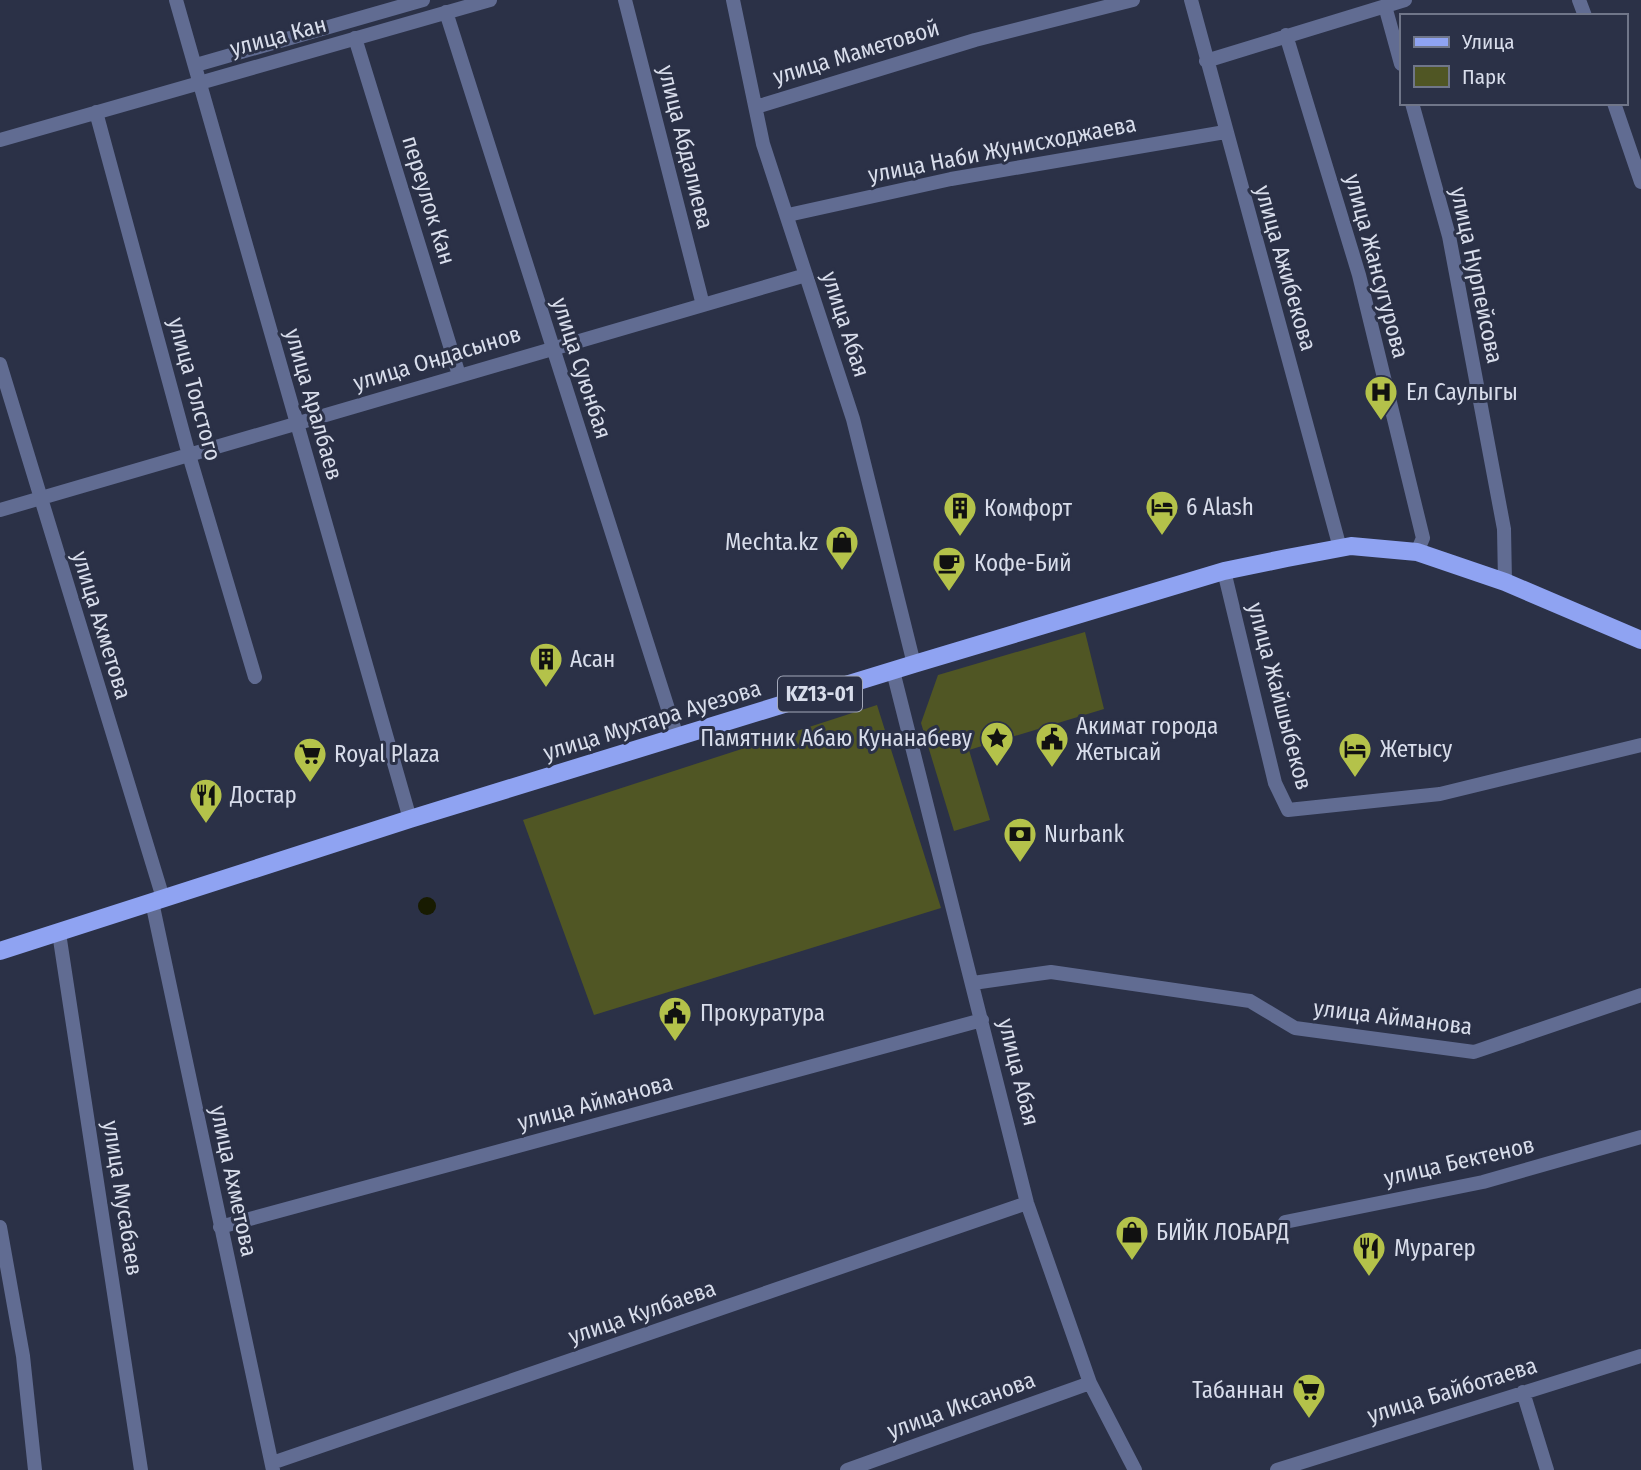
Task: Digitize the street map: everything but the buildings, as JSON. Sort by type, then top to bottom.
[{"type":"main road","name":"улица Мухтара Ауезова","points":[[0,951],[410,819],[914,664],[1224,571],[1340,548],[1417,552],[1505,582],[1641,640]]},
{"type":"street","name":"улица Аралбаев","points":[[176,0],[197,65],[296,424],[410,819]]},
{"type":"street","name":"улица Кан","points":[[197,65],[424,0]]},
{"type":"street","name":"улица Кан","points":[[0,140],[200,80],[489,0]]},
{"type":"street","name":"улица Абдалиева","points":[[625,0],[703,305]]},
{"type":"street","name":"улица Абая","points":[[733,0],[763,144],[853,419],[914,664]]},
{"type":"street","name":"улица Маметовой","points":[[755,107],[975,40],[1133,0]]},
{"type":"street","name":"улица Ажибекова","points":[[1191,0],[1340,548]]},
{"type":"street","points":[[1206,61],[1405,0]]},
{"type":"street","points":[[1385,6],[1400,60]]},
{"type":"street","name":"улица Суюнбая","points":[[446,12],[677,737]]},
{"type":"street","name":"улица Жансугурова","points":[[1286,35],[1359,275],[1423,538],[1417,552]]},
{"type":"street","name":"переулок Кан","points":[[355,38],[459,375]]},
{"type":"street","name":"улица Нурпейсова","points":[[1413,105],[1449,236],[1504,530],[1505,582]]},
{"type":"street","points":[[1615,105],[1641,182]]},
{"type":"street","name":"улица Толстого","points":[[96,112],[189,455],[255,677]]},
{"type":"street","name":"улица Наби Жунисходжаева","points":[[788,215],[951,179],[1225,132]]},
{"type":"street","name":"улица Ондасынов","points":[[0,510],[551,347],[806,275]]},
{"type":"street","name":"улица Ахметова","points":[[0,364],[158,900],[220,1227],[272,1466]]},
{"type":"street","name":"улица Жайшыбеков","points":[[1224,571],[1275,783],[1288,810],[1440,794],[1641,745]]},
{"type":"street","name":"улица Абая","points":[[893,671],[1027,1203],[1090,1383],[1135,1470]]},
{"type":"street","name":"улица Мусабаев","points":[[60,933],[141,1470]]},
{"type":"street","name":"улица Айманова","points":[[973,983],[1051,972],[1250,1001],[1295,1027],[1474,1052],[1641,995]]},
{"type":"street","name":"улица Айманова","points":[[220,1227],[982,1020]]},
{"type":"street","name":"улица Бектенов","points":[[1285,1222],[1483,1182],[1641,1137]]},
{"type":"street","name":"улица Кулбаева","points":[[272,1466],[1027,1203]]},
{"type":"street","points":[[0,1227],[23,1356],[34,1470]]},
{"type":"street","name":"улица Байботаева","points":[[1277,1470],[1641,1356]]},
{"type":"street","name":"улица Иксанова","points":[[847,1470],[1090,1383]]},
{"type":"street","points":[[1522,1392],[1547,1470]]},
{"type":"green space","points":[[1085,632],[1104,709],[969,750],[990,820],[954,831],[921,723],[938,675]]},
{"type":"green space","points":[[877,705],[941,908],[594,1015],[523,820]]},
{"type":"shaded area","points":[[427,897],[433,900],[436,906],[433,912],[427,915],[421,912],[418,906],[421,900]]},
{"type":"place","name":"Ел Саулыгы","points":[[1381,422]]},
{"type":"place","name":"6 Alash","points":[[1162,537]]},
{"type":"place","name":"Комфорт","points":[[960,538]]},
{"type":"place","name":"Mechta.kz","points":[[842,572]]},
{"type":"place","name":"Кофе-Бий","points":[[949,593]]},
{"type":"place","name":"Асан","points":[[546,689]]},
{"type":"place","name":"Памятник Абаю Кунанабеву","points":[[997,768]]},
{"type":"place","name":"Акимат города Жетысай","points":[[1052,769]]},
{"type":"place","name":"Жетысу","points":[[1355,779]]},
{"type":"place","name":"Royal Plaza","points":[[310,784]]},
{"type":"place","name":"Достар","points":[[206,825]]},
{"type":"place","name":"Nurbank","points":[[1020,864]]},
{"type":"place","name":"Прокуратура","points":[[675,1043]]},
{"type":"place","name":"БИЙК ЛОБАРД","points":[[1132,1262]]},
{"type":"place","name":"Мурагер","points":[[1369,1278]]},
{"type":"place","name":"Табаннан","points":[[1309,1420]]}]
